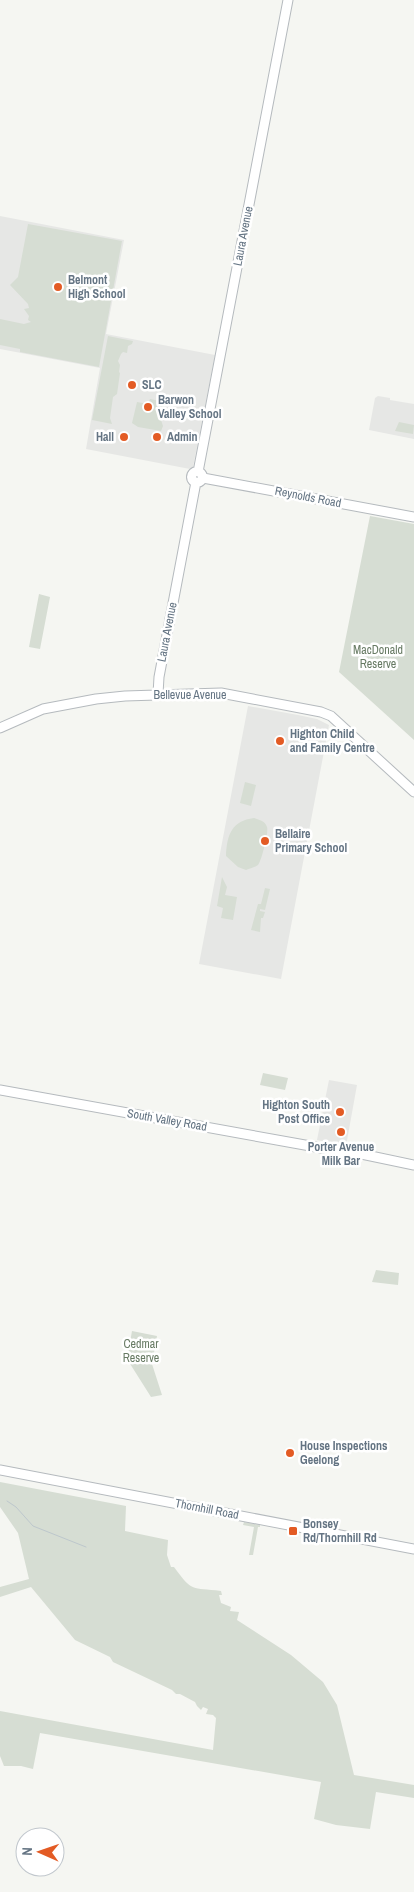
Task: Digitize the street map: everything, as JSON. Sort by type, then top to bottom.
[{"type":"street","name":"Laura Avenue","points":[[158,694],[159,677],[199,477],[288,0]]},
{"type":"street","name":"Reynolds Road","points":[[199,477],[414,517]]},
{"type":"street","name":"Bellevue Avenue","points":[[0,728],[43,709],[96,699],[158,694],[221,693],[322,712],[331,716],[414,792]]},
{"type":"street","name":"South Valley Road","points":[[0,1090],[344,1154],[351,1153],[414,1165]]},
{"type":"street","name":"Thornhill Road","points":[[0,1470],[414,1548]]},
{"type":"shaded area","points":[[0,216],[124,240],[106,334],[215,355],[193,467],[190,469],[86,449],[100,368],[0,349]]},
{"type":"shaded area","points":[[378,396],[414,404],[414,439],[369,430],[375,398]]},
{"type":"shaded area","name":"Bellaire Primary School","points":[[248,706],[317,719],[329,725],[281,979],[199,964]]},
{"type":"shaded area","points":[[329,1080],[357,1085],[346,1146],[317,1140]]},
{"type":"green space","name":"Belmont High School","points":[[28,224],[122,241],[99,367],[20,352],[20,349],[0,345],[0,319],[24,324],[31,322],[28,320],[29,316],[24,309],[29,308],[28,304],[10,285],[18,277]]},
{"type":"green space","points":[[108,336],[133,341],[128,346],[127,353],[123,352],[118,361],[120,373],[117,394],[113,397],[110,418],[112,424],[92,420]]},
{"type":"green space","points":[[150,399],[165,402],[161,420],[163,426],[161,431],[138,427],[132,423],[137,402],[148,404]]},
{"type":"green space","points":[[399,422],[414,425],[413,434],[395,431]]},
{"type":"green space","name":"MacDonald Reserve","points":[[370,516],[414,524],[414,740],[339,672]]},
{"type":"green space","points":[[39,594],[50,597],[40,649],[29,647]]},
{"type":"green space","points":[[245,782],[256,785],[251,806],[240,803]]},
{"type":"green space","points":[[254,818],[265,823],[267,835],[258,865],[246,870],[238,867],[226,856],[228,841],[232,830],[240,822]]},
{"type":"green space","points":[[222,877],[227,887],[225,895],[237,897],[233,920],[221,918],[223,908],[217,906]]},
{"type":"green space","points":[[265,888],[270,889],[265,910],[260,909],[260,911],[265,912],[263,918],[261,918],[260,932],[251,930],[258,904],[261,904]]},
{"type":"green space","points":[[263,1073],[288,1078],[285,1090],[260,1085]]},
{"type":"green space","points":[[376,1270],[399,1273],[398,1285],[372,1282]]},
{"type":"green space","name":"Cedmar Reserve","points":[[132,1331],[157,1336],[152,1364],[162,1395],[151,1397],[127,1359]]},
{"type":"green space","points":[[0,1482],[126,1506],[125,1531],[168,1540],[167,1555],[171,1567],[174,1567],[189,1585],[198,1589],[221,1591],[222,1595],[219,1595],[221,1603],[231,1607],[230,1611],[239,1612],[237,1620],[291,1655],[323,1682],[337,1705],[354,1775],[414,1785],[414,1798],[376,1792],[370,1829],[336,1825],[314,1819],[321,1782],[40,1733],[33,1769],[21,1766],[4,1766],[0,1756],[0,1711],[213,1750],[216,1718],[213,1715],[206,1714],[208,1709],[203,1707],[201,1710],[195,1702],[113,1662],[110,1657],[75,1640],[31,1587],[0,1597],[0,1587],[29,1579],[18,1533],[0,1507]]},
{"type":"green space","points":[[244,1522],[260,1525],[253,1555],[249,1555],[254,1527],[243,1525]]},
{"type":"waterway","points":[[7,1501],[16,1507],[33,1526],[86,1547]]},
{"type":"place","name":"Belmont High School","points":[[58,287]]},
{"type":"place","name":"SLC","points":[[132,385]]},
{"type":"place","name":"Barwon Valley School","points":[[148,407]]},
{"type":"place","name":"Hall","points":[[124,437]]},
{"type":"place","name":"Admin","points":[[157,437]]},
{"type":"place","name":"Highton Child and Family Centre","points":[[280,741]]},
{"type":"place","name":"Bellaire Primary School","points":[[265,841]]},
{"type":"place","name":"Highton South Post Office","points":[[340,1112]]},
{"type":"place","name":"Porter Avenue Milk Bar","points":[[341,1132]]},
{"type":"place","name":"House Inspections Geelong","points":[[290,1453]]},
{"type":"place","name":"Bonsey Rd/Thornhill Rd","points":[[293,1531]]}]
